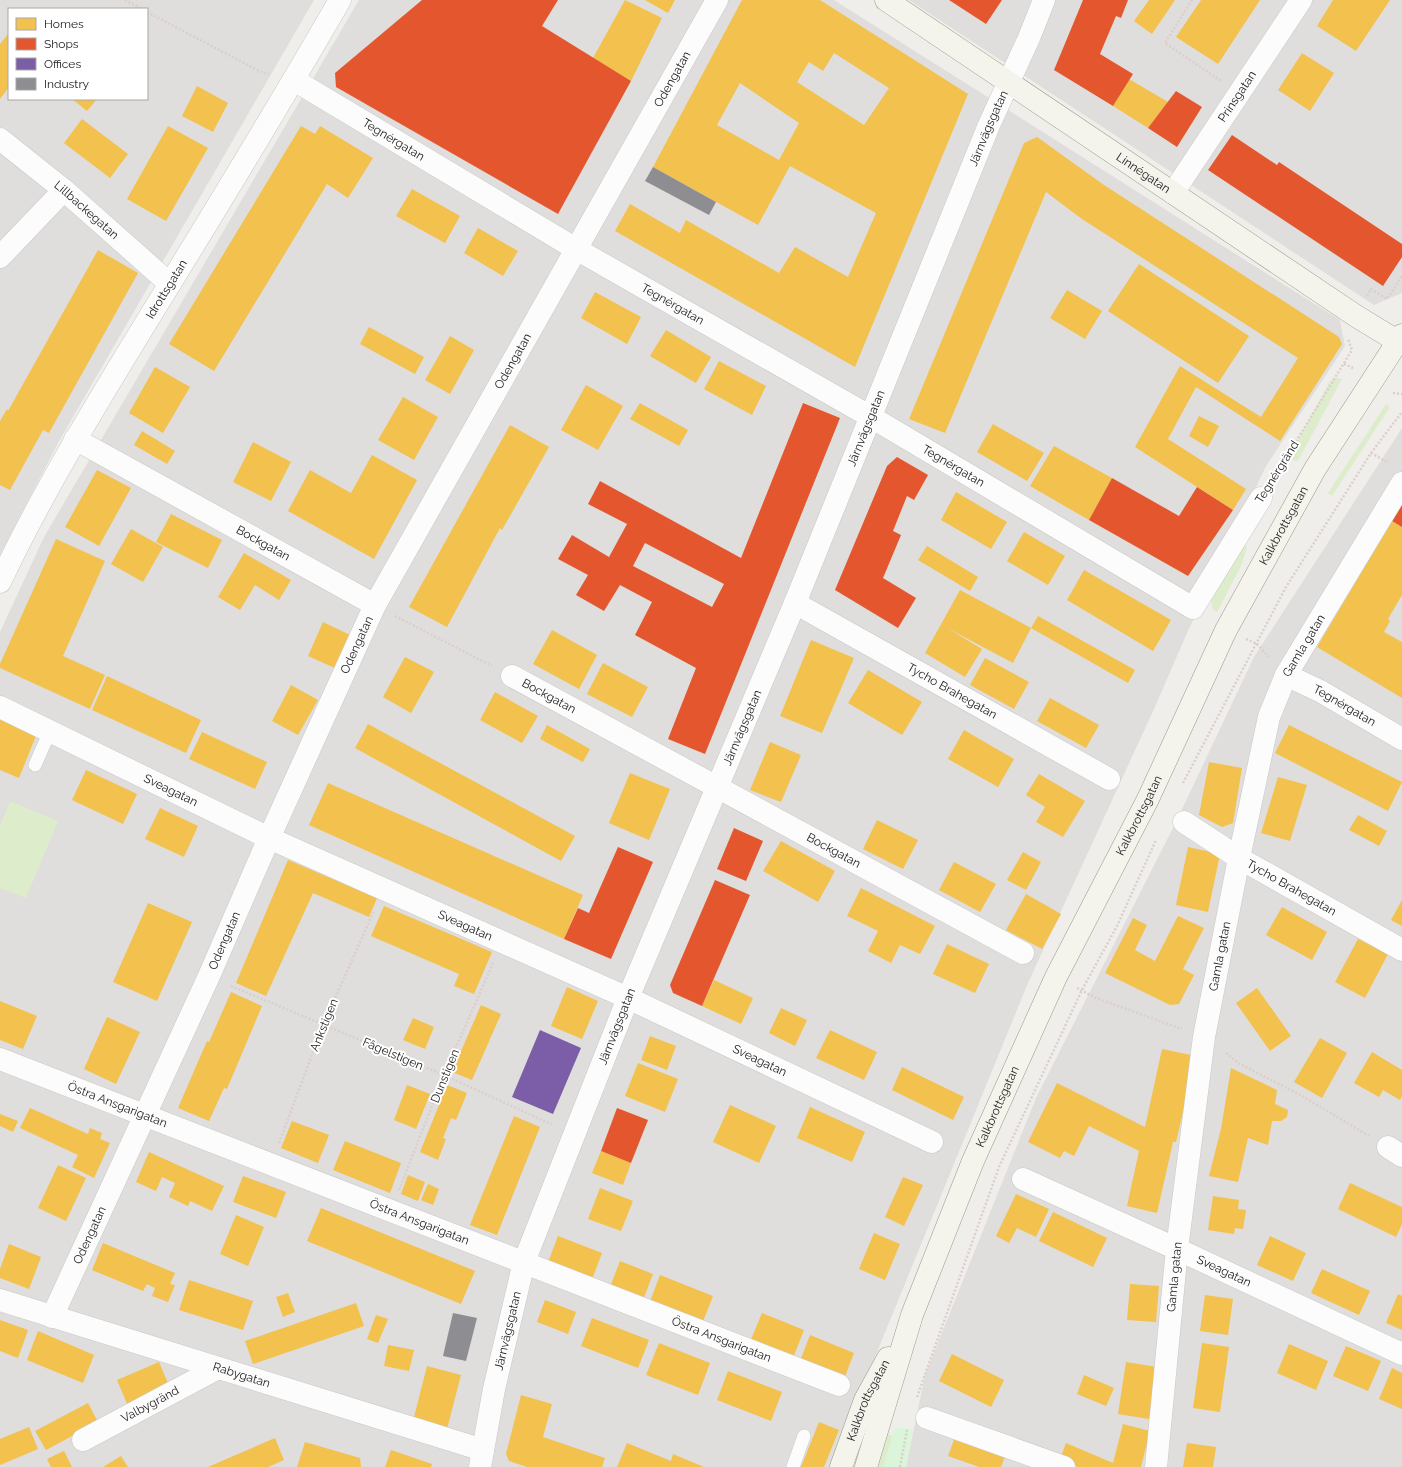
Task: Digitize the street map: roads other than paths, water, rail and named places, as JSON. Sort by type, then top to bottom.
[{"type":"main road","name":"Linnégatan","points":[[886,0],[1356,316],[1401,340]]},
{"type":"main road","name":"Kalkbrottsgatan","points":[[866,1467],[912,1315],[973,1161],[1044,1006],[1148,800],[1226,630],[1314,469],[1401,340]]},
{"type":"main road","name":"Kalkbrottsgatan","points":[[841,1467],[865,1400],[912,1315]]},
{"type":"street","name":"Idrottsgatan","points":[[0,582],[75,439],[294,80],[340,0]]},
{"type":"street","name":"Odengatan","points":[[52,1317],[209,976],[269,838],[375,605],[717,0]]},
{"type":"street","name":"Järnvägsgatan","points":[[482,1459],[494,1389],[524,1262],[628,998],[795,603],[1008,82],[1029,38],[1044,0]]},
{"type":"street","name":"Prinsgatan","points":[[1173,192],[1301,0]]},
{"type":"street","name":"Tegnérgatan","points":[[294,80],[576,249],[871,417],[1192,608]]},
{"type":"street","name":"Lillbackegatan","points":[[0,139],[64,190],[170,284]]},
{"type":"street","points":[[0,257],[64,190]]},
{"type":"street","name":"Bockgatan","points":[[75,439],[375,605]]},
{"type":"street","name":"Gamla gatan","points":[[1156,1467],[1177,1249],[1204,1037],[1239,858],[1269,717],[1286,675],[1399,475]]},
{"type":"street","name":"Tegnérgränd","points":[[1192,608],[1261,498]]},
{"type":"street","name":"Tycho Brahegatan","points":[[795,603],[1109,779]]},
{"type":"street","name":"Tegnérgatan","points":[[1286,675],[1320,691],[1402,738]]},
{"type":"street","name":"Bockgatan","points":[[512,676],[716,788],[1023,953]]},
{"type":"street","name":"Sveagatan","points":[[0,707],[269,838],[628,998],[932,1142]]},
{"type":"street","name":"Tycho Brahegatan","points":[[1184,822],[1239,858],[1402,950]]},
{"type":"street","name":"Östra Ansgarigatan","points":[[0,1059],[839,1385]]},
{"type":"street","name":"Sveagatan","points":[[1023,1179],[1402,1354]]},
{"type":"street","name":"Rabygatan","points":[[0,1300],[218,1368],[482,1459]]},
{"type":"street","name":"Valbygränd","points":[[83,1440],[218,1368]]},
{"type":"street","points":[[917,1414],[1064,1467]]},
{"type":"lane","points":[[36,765],[50,731]]},
{"type":"lane","points":[[793,1467],[804,1436]]}]
